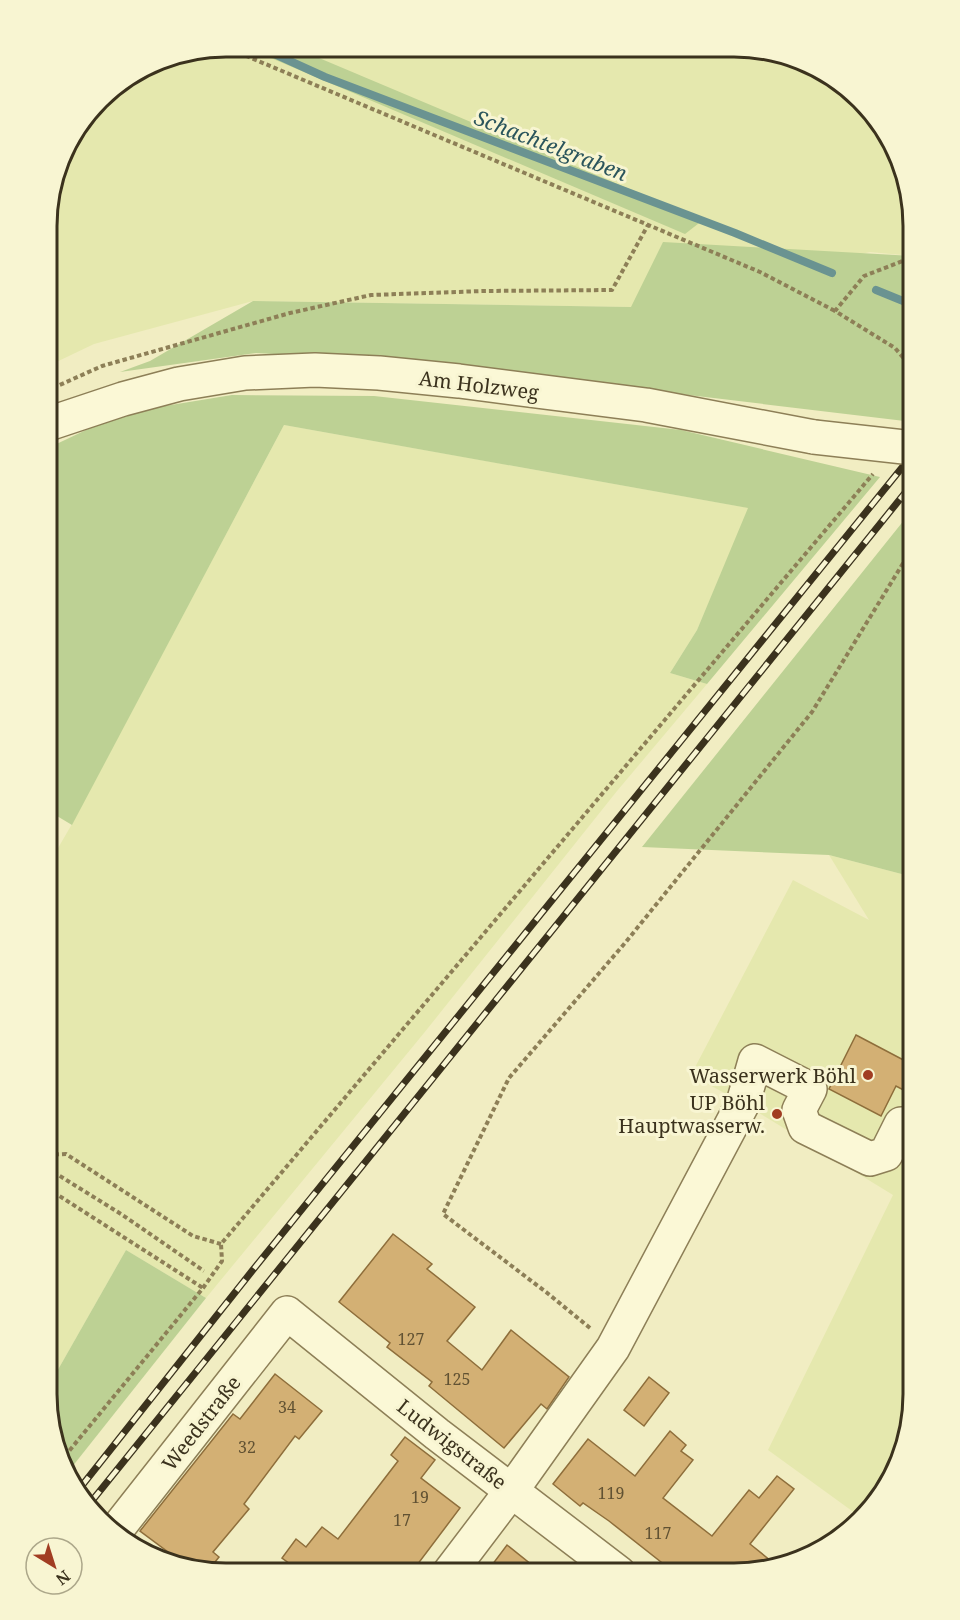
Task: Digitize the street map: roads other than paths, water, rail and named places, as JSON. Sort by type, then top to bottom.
[{"type":"street","name":"Am Holzweg","points":[[57,421],[123,399],[179,384],[245,374],[315,370],[379,373],[459,381],[646,405],[814,437],[903,447]]},
{"type":"street","points":[[457,1563],[512,1490],[613,1348],[743,1103],[755,1061],[810,1089],[800,1110],[805,1127],[870,1159],[886,1154],[901,1124]]},
{"type":"street","name":"Ludwigstraße","points":[[287,1313],[437,1434],[606,1563]]},
{"type":"street","name":"Weedstraße","points":[[120,1525],[287,1313]]},
{"type":"waterway","name":"Schachtelgraben","points":[[281,57],[325,77],[735,233],[832,273]]},
{"type":"waterway","name":"Schachtelgraben","points":[[876,290],[903,301]]},
{"type":"railway","points":[[84,1484],[252,1271],[903,466]]},
{"type":"railway","points":[[94,1499],[903,495]]},
{"type":"place","name":"Wasserwerk Böhl","points":[[868,1075]]},
{"type":"place","name":"UP Böhl Hauptwasserw.","points":[[777,1114]]}]
